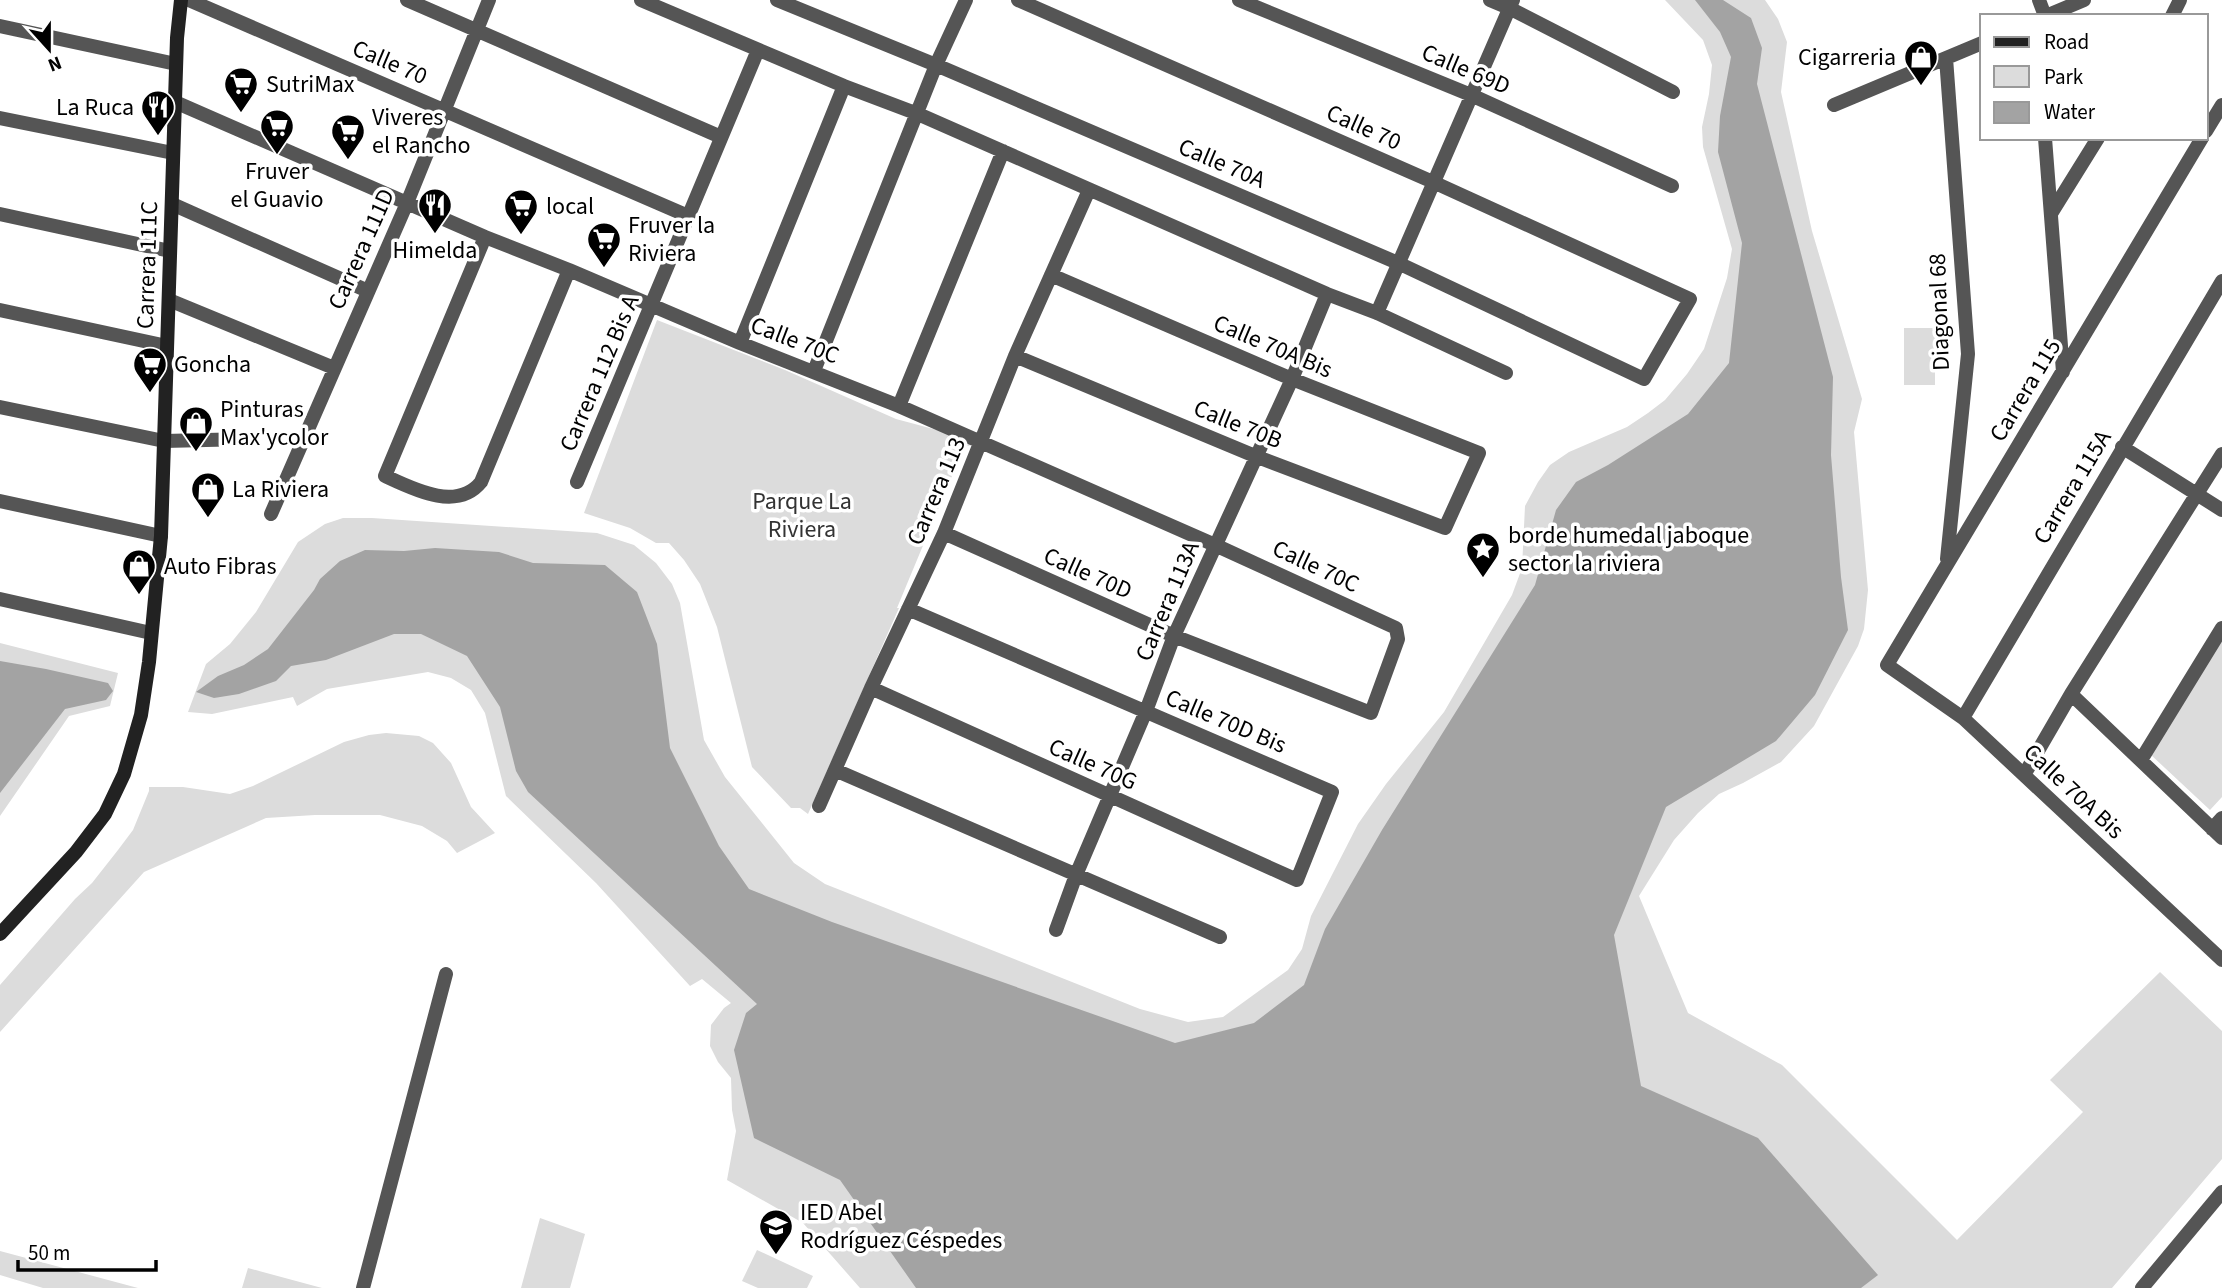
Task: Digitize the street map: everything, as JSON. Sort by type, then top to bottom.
[{"type":"main road","name":"Carrera 111C","points":[[0,934],[76,852],[105,814],[133,748],[143,698],[161,536],[176,64],[181,0]]},
{"type":"street","name":"Calle 70","points":[[189,0],[688,216]]},
{"type":"street","points":[[407,0],[721,137]]},
{"type":"street","name":"Carrera 111D","points":[[271,514],[407,203],[489,0]]},
{"type":"street","points":[[641,0],[844,86],[918,114],[1327,294],[1377,313],[1506,373]]},
{"type":"street","name":"Calle 70A","points":[[777,0],[1398,262],[1644,379]]},
{"type":"street","points":[[814,371],[936,65],[966,0]]},
{"type":"street","name":"Calle 70","points":[[1018,0],[1433,182],[1690,299],[1644,379]]},
{"type":"street","name":"Calle 69D","points":[[1239,0],[1255,3],[1471,95],[1672,186]]},
{"type":"street","points":[[1490,0],[1511,4],[1673,92]]},
{"type":"street","points":[[2051,14],[2084,0]]},
{"type":"street","points":[[1377,313],[1511,4]]},
{"type":"street","points":[[0,26],[176,64]]},
{"type":"street","points":[[1834,105],[1980,44]]},
{"type":"street","name":"Carrera 112 Bis A","points":[[578,482],[758,50]]},
{"type":"street","name":"Diagonal 68","points":[[1946,58],[1968,354],[1947,564]]},
{"type":"street","points":[[740,343],[844,86]]},
{"type":"street","name":"Calle 70C","points":[[175,102],[485,237],[899,406],[1396,628],[1398,639],[1371,713]]},
{"type":"street","points":[[2208,128],[2222,104]]},
{"type":"street","points":[[0,118],[173,153]]},
{"type":"street","points":[[2045,140],[2063,372]]},
{"type":"street","points":[[2052,212],[2097,140]]},
{"type":"street","name":"Carrera 115","points":[[1887,665],[2201,140]]},
{"type":"street","points":[[899,406],[1003,151]]},
{"type":"street","name":"Carrera 113","points":[[819,807],[944,533],[1016,356],[1089,190]]},
{"type":"street","points":[[172,204],[368,291]]},
{"type":"street","points":[[0,214],[170,251]]},
{"type":"street","points":[[485,237],[385,476],[415,490],[443,497],[463,495],[474,491],[481,482],[569,270]]},
{"type":"street","name":"Calle 70A Bis","points":[[1051,275],[1292,379],[1479,453],[1445,528]]},
{"type":"street","name":"Carrera 115A","points":[[1962,718],[2222,281]]},
{"type":"street","name":"Carrera 113A","points":[[1056,930],[1174,636],[1292,379],[1327,294]]},
{"type":"street","points":[[169,300],[334,368]]},
{"type":"street","points":[[0,310],[167,346]]},
{"type":"street","name":"Calle 70B","points":[[1016,356],[1255,456],[1445,528]]},
{"type":"street","points":[[0,407],[164,441],[248,439]]},
{"type":"street","points":[[2122,447],[2222,510]]},
{"type":"street","points":[[2024,775],[2071,694],[2222,454]]},
{"type":"street","points":[[0,501],[161,536]]},
{"type":"street","name":"Calle 70D","points":[[944,533],[1174,636],[1371,713]]},
{"type":"street","points":[[0,599],[151,633]]},
{"type":"street","name":"Calle 70D Bis","points":[[908,609],[1332,792],[1297,880]]},
{"type":"street","points":[[2141,760],[2222,628]]},
{"type":"street","name":"Calle 70A Bis","points":[[1887,665],[1962,718],[2222,960]]},
{"type":"street","name":"Calle 70G","points":[[871,688],[1297,880]]},
{"type":"street","points":[[2071,694],[2219,828]]},
{"type":"street","points":[[835,770],[1220,937]]},
{"type":"street","points":[[363,1288],[446,974]]},
{"type":"street","points":[[2142,1288],[2222,1192]]},
{"type":"green space","points":[[1665,0],[1765,0],[1778,19],[1787,42],[1781,92],[1812,231],[1862,399],[1854,432],[1868,590],[1864,629],[1858,646],[1814,726],[1781,762],[1719,794],[1698,813],[1674,840],[1639,896],[1688,1013],[1782,1065],[1957,1240],[2083,1112],[2050,1080],[2160,972],[2222,1031],[2222,1159],[2112,1288],[860,1288],[803,1223],[727,1180],[736,1131],[731,1078],[710,1046],[711,1025],[731,1003],[702,979],[690,986],[596,883],[506,796],[485,713],[471,690],[451,678],[428,672],[327,689],[297,706],[293,697],[212,714],[188,712],[206,664],[230,644],[256,612],[298,542],[325,524],[343,518],[372,518],[597,533],[634,545],[656,563],[672,584],[680,603],[704,740],[725,777],[794,863],[825,884],[1140,1009],[1188,1022],[1223,1017],[1288,970],[1302,949],[1311,916],[1358,824],[1386,784],[1444,712],[1512,595],[1522,568],[1525,506],[1550,465],[1569,452],[1627,427],[1648,413],[1665,400],[1704,349],[1727,278],[1732,249],[1703,147],[1702,127],[1712,65],[1703,40]]},
{"type":"green space","name":"Parque La Riviera","points":[[657,320],[785,370],[896,419],[982,442],[964,447],[899,608],[808,814],[800,808],[791,808],[752,767],[717,627],[700,584],[684,560],[669,543],[656,543],[630,528],[584,513]]},
{"type":"green space","points":[[1904,328],[1935,328],[1935,385],[1904,385]]},
{"type":"green space","points":[[2222,636],[2222,797],[2210,810],[2150,754]]},
{"type":"green space","points":[[0,643],[118,673],[110,706],[69,716],[0,816]]},
{"type":"green space","points":[[386,733],[419,736],[433,743],[451,763],[471,807],[495,833],[457,853],[447,841],[422,826],[380,815],[266,818],[144,872],[0,1032],[0,985],[92,883],[118,850],[133,830],[149,787],[183,787],[230,794],[253,786],[344,742]]},
{"type":"green space","points":[[540,1218],[585,1234],[570,1288],[521,1288]]},
{"type":"green space","points":[[757,1250],[813,1276],[807,1288],[758,1288],[742,1281]]},
{"type":"green space","points":[[0,1251],[138,1288],[43,1288],[0,1275]]},
{"type":"green space","points":[[248,1268],[322,1288],[242,1288]]},
{"type":"water","points":[[1695,0],[1723,0],[1751,18],[1762,48],[1757,84],[1833,377],[1831,455],[1848,630],[1815,695],[1776,741],[1666,807],[1614,935],[1641,1086],[1758,1138],[1878,1275],[1861,1288],[916,1288],[840,1180],[754,1138],[734,1050],[746,1013],[757,1004],[528,792],[516,771],[500,707],[467,656],[421,634],[394,634],[326,660],[291,666],[276,681],[239,694],[214,698],[196,692],[218,676],[244,665],[268,649],[320,579],[340,561],[365,550],[404,551],[435,548],[499,552],[533,563],[605,565],[637,592],[657,644],[670,748],[719,846],[749,889],[832,922],[1175,1043],[1254,1023],[1304,985],[1325,929],[1382,830],[1535,585],[1556,510],[1576,482],[1688,414],[1729,363],[1742,243],[1718,152],[1720,116],[1731,57],[1720,32]]},
{"type":"water","points":[[0,661],[108,683],[113,691],[106,700],[65,709],[0,793]]},
{"type":"place","name":"Cigarreria","points":[[1921,87]]},
{"type":"place","name":"SutriMax","points":[[241,114]]},
{"type":"place","name":"La Ruca","points":[[158,137]]},
{"type":"place","name":"Fruver el Guavio","points":[[277,156]]},
{"type":"place","name":"Viveres el Rancho","points":[[348,161]]},
{"type":"place","name":"Himelda","points":[[435,235]]},
{"type":"place","name":"local","points":[[521,236]]},
{"type":"place","name":"Fruver la Riviera","points":[[604,269]]},
{"type":"place","name":"Goncha","points":[[150,394]]},
{"type":"place","name":"Pinturas Max'ycolor","points":[[196,453]]},
{"type":"place","name":"La Riviera","points":[[208,519]]},
{"type":"place","name":"borde humedal jaboque sector la riviera","points":[[1483,579]]},
{"type":"place","name":"Auto Fibras","points":[[139,596]]},
{"type":"place","name":"IED Abel Rodríguez Céspedes","points":[[776,1256]]}]
